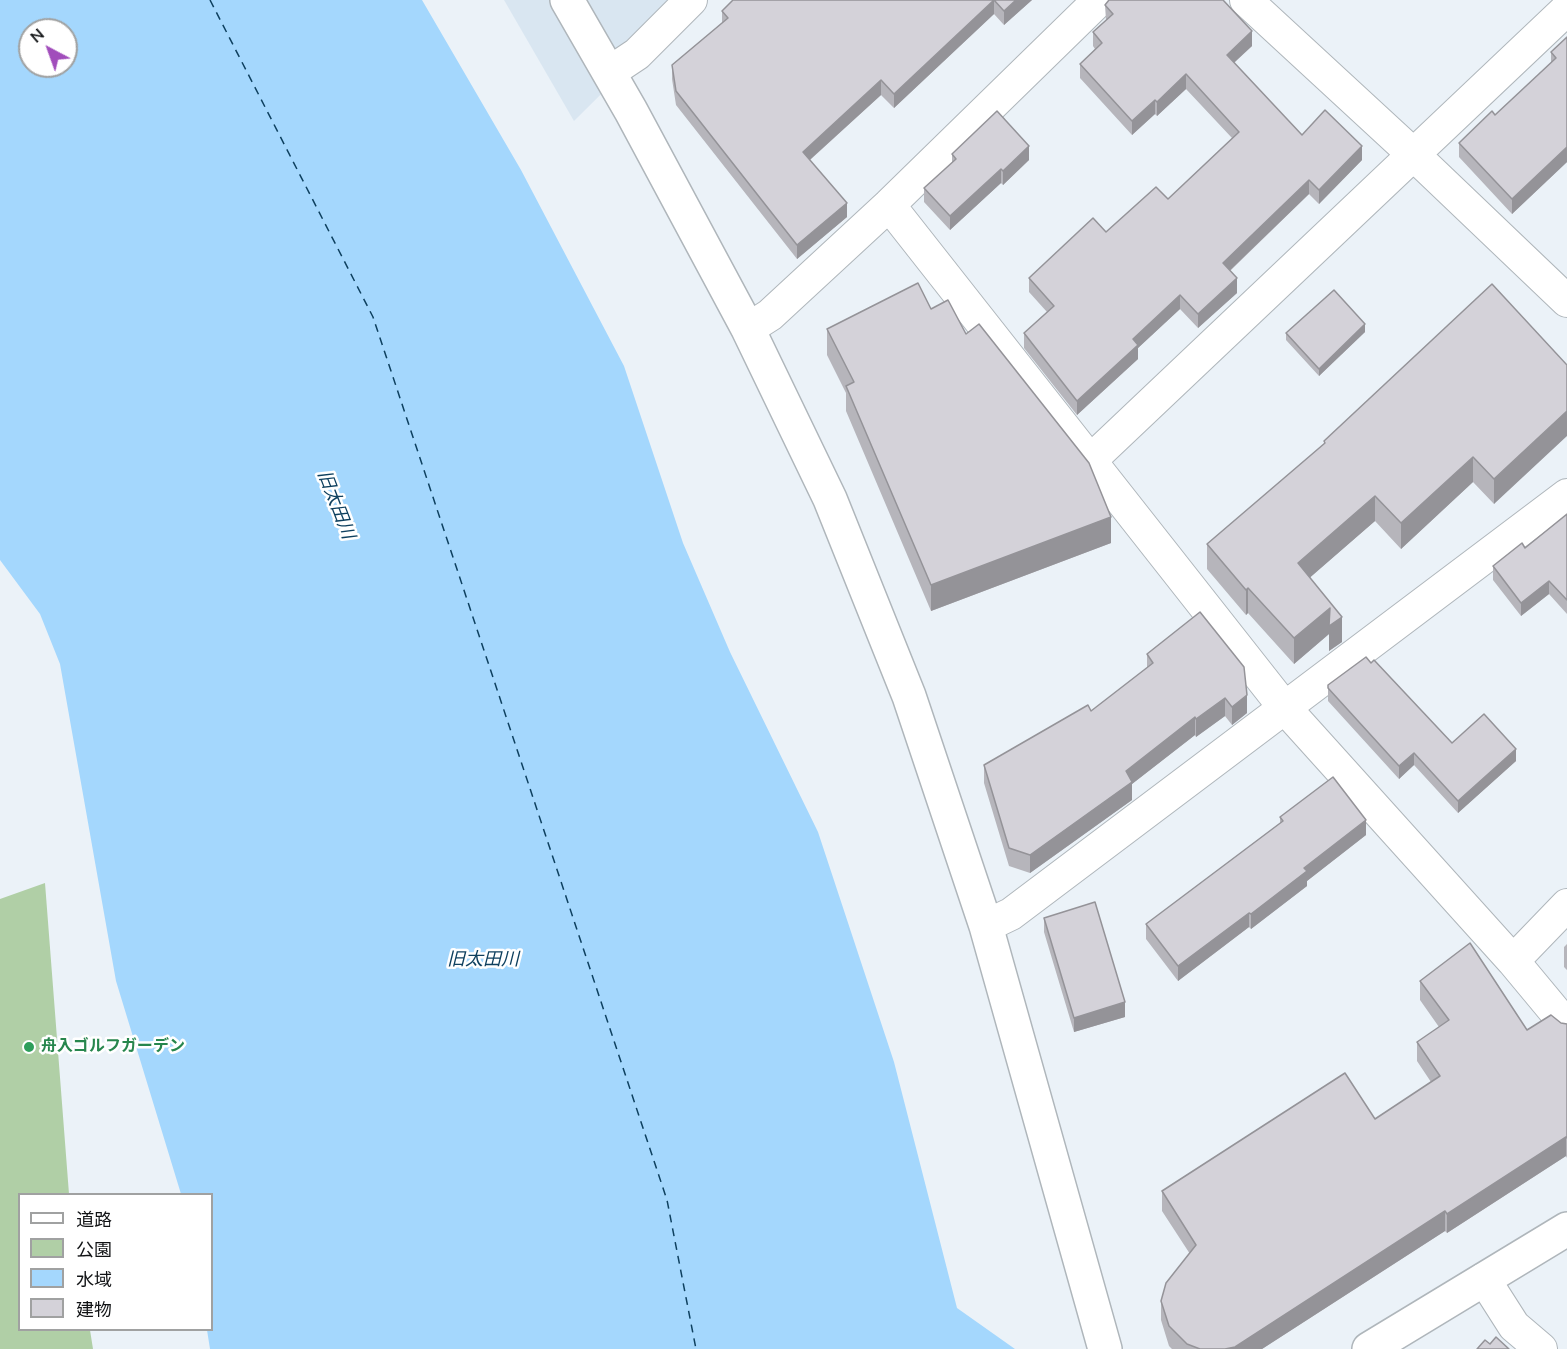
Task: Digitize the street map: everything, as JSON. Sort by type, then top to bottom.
[{"type":"street","points":[[567,0],[610,72],[748,329],[830,500],[909,696],[986,926],[1105,1349]]},
{"type":"street","points":[[610,72],[637,54],[691,0]]},
{"type":"street","points":[[748,329],[770,315],[889,205],[1099,0]]},
{"type":"street","points":[[1246,0],[1414,155],[1567,302]]},
{"type":"street","points":[[1091,460],[1567,9]]},
{"type":"street","points":[[889,205],[1284,707],[1513,961],[1567,1026]]},
{"type":"street","points":[[986,926],[1011,914],[1567,495]]},
{"type":"street","points":[[1513,961],[1567,905]]},
{"type":"street","points":[[1369,1349],[1567,1229]]},
{"type":"street","points":[[1484,1279],[1514,1326],[1541,1349]]},
{"type":"shaded area","points":[[504,0],[696,0],[574,121]]},
{"type":"green space","name":"舟入ゴルフガーデン","points":[[45,883],[69,1193],[18,1193],[18,1331],[90,1331],[93,1349],[0,1349],[0,899]]},
{"type":"water","name":"旧太田川","points":[[0,0],[422,0],[521,170],[624,366],[683,543],[730,652],[818,832],[894,1062],[957,1308],[1015,1349],[210,1349],[207,1331],[213,1331],[213,1193],[181,1193],[116,981],[60,664],[40,614],[0,560]]},
{"type":"building","points":[[733,0],[994,0],[894,94],[881,80],[803,152],[847,203],[797,245],[676,91],[672,65],[728,18],[722,11]]},
{"type":"building","points":[[994,0],[1016,0],[1004,11]]},
{"type":"building","points":[[1109,0],[1223,0],[1252,31],[1227,55],[1302,135],[1325,110],[1362,146],[1319,190],[1309,180],[1223,263],[1237,278],[1198,314],[1180,295],[1133,339],[1138,345],[1077,401],[1024,333],[1054,306],[1029,278],[1093,218],[1106,232],[1156,187],[1168,199],[1239,132],[1186,74],[1157,102],[1155,100],[1132,121],[1080,64],[1102,43],[1093,32],[1113,14],[1105,5]]},
{"type":"building","points":[[1567,37],[1567,147],[1512,199],[1459,143],[1492,111],[1495,115],[1556,58],[1551,52]]},
{"type":"building","points":[[997,111],[1029,146],[950,216],[924,188],[956,159],[952,154]]},
{"type":"building","points":[[918,283],[931,309],[948,300],[966,334],[979,324],[1089,463],[1111,517],[931,585],[846,386],[854,382],[827,329]]},
{"type":"building","points":[[1492,284],[1567,365],[1567,411],[1494,479],[1473,457],[1401,523],[1375,496],[1298,563],[1342,617],[1329,626],[1330,608],[1294,638],[1248,588],[1246,590],[1207,544],[1325,443],[1324,441]]},
{"type":"building","points":[[1334,290],[1365,324],[1319,369],[1286,333]]},
{"type":"building","points":[[1567,514],[1567,600],[1549,581],[1521,603],[1493,566],[1522,543],[1525,548]]},
{"type":"building","points":[[1200,612],[1244,667],[1247,695],[1232,707],[1225,698],[1196,719],[1195,717],[1126,771],[1132,782],[1030,855],[1009,848],[984,765],[1088,705],[1091,711],[1153,663],[1147,654]]},
{"type":"building","points":[[1366,657],[1371,663],[1374,660],[1452,743],[1484,714],[1516,749],[1458,801],[1414,753],[1399,766],[1328,688],[1328,685]]},
{"type":"building","points":[[1333,777],[1366,820],[1304,868],[1307,871],[1178,966],[1146,924],[1283,821],[1280,817]]},
{"type":"building","points":[[1095,902],[1125,1002],[1074,1018],[1044,918]]},
{"type":"building","points":[[1470,943],[1527,1030],[1551,1015],[1561,1023],[1567,1024],[1567,1138],[1447,1214],[1445,1211],[1235,1347],[1200,1349],[1187,1344],[1169,1326],[1161,1301],[1166,1283],[1196,1245],[1162,1191],[1345,1073],[1375,1119],[1440,1076],[1417,1042],[1449,1020],[1420,981]]},
{"type":"building","points":[[1496,1337],[1509,1349],[1477,1349],[1485,1340],[1490,1344]]},
{"type":"ferry route","points":[[210,0],[373,317],[667,1200],[696,1349]]},
{"type":"place","name":"舟入ゴルフガーデン","points":[[29,1047]]}]
